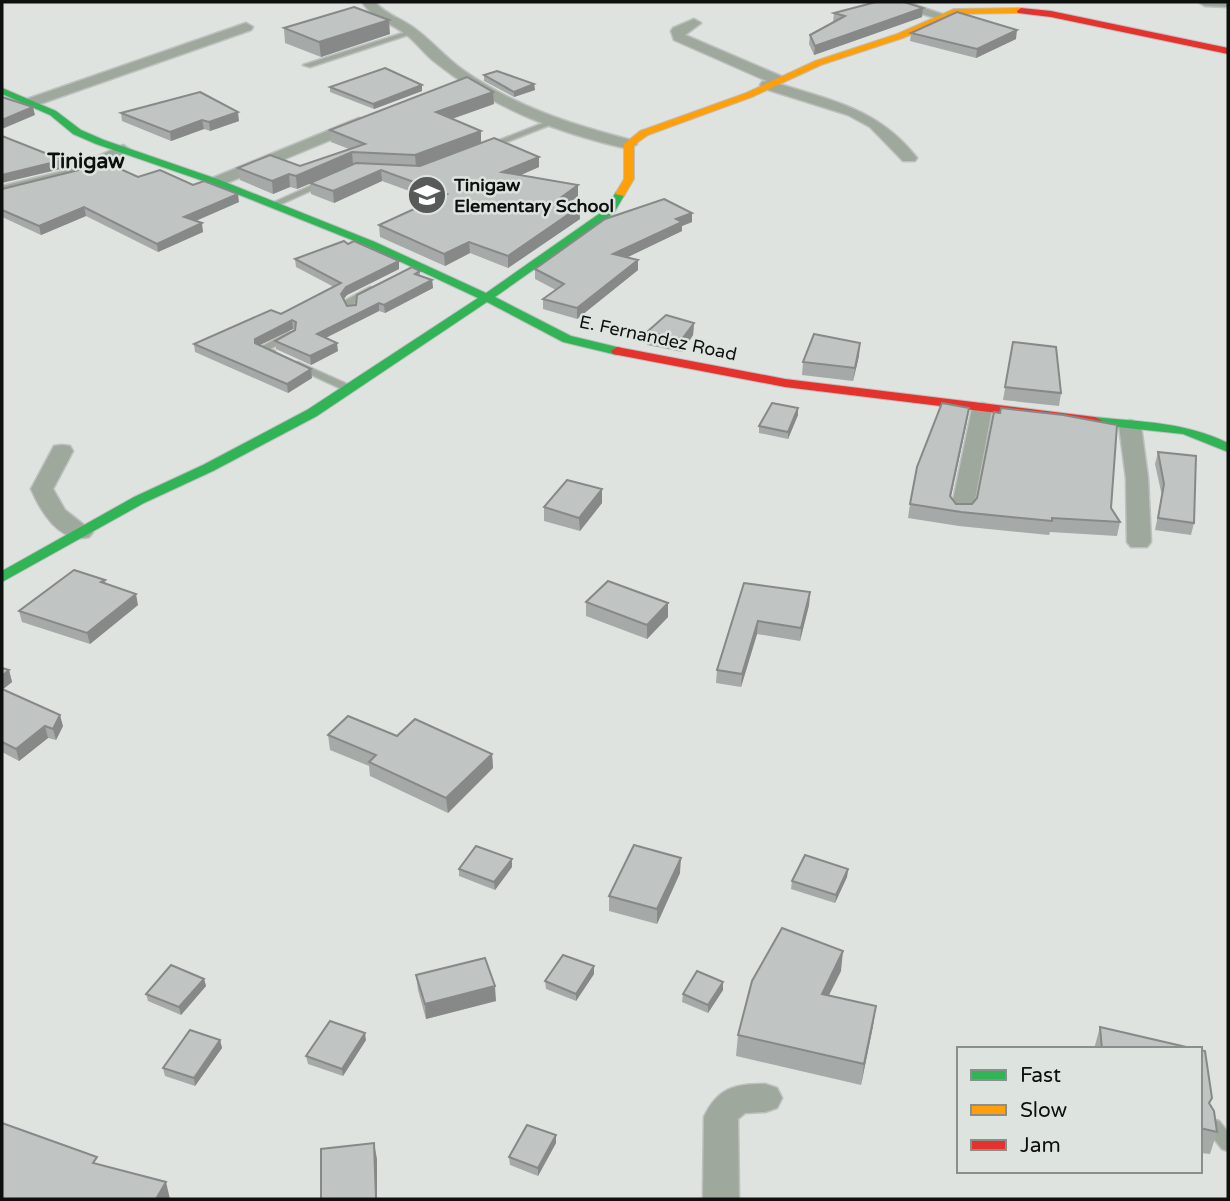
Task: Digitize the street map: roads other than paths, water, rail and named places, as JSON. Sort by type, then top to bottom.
[{"type":"street","points":[[368,2],[382,18],[412,32],[438,58],[528,114],[589,136],[629,144],[644,132],[749,95],[772,83],[900,36],[957,11],[982,9],[1051,14],[1228,51]]},
{"type":"street","points":[[893,2],[941,16]]},
{"type":"street","points":[[1205,2],[1228,3]]},
{"type":"street","points":[[694,23],[678,31],[678,37],[772,83],[853,112],[875,124],[909,158]]},
{"type":"street","points":[[32,102],[246,27]]},
{"type":"street","points":[[447,89],[471,80]]},
{"type":"street","name":"E. Fernandez Road","points":[[2,91],[53,113],[77,132],[274,204],[411,268],[488,298],[567,339],[609,350],[785,383],[982,409],[1191,432],[1228,447]]},
{"type":"street","points":[[216,182],[374,117]]},
{"type":"street","points":[[2,577],[139,500],[266,439],[350,389],[488,298],[610,211],[629,179],[629,144]]},
{"type":"street","points":[[2,191],[70,174],[123,150]]},
{"type":"street","points":[[962,510],[982,409]]},
{"type":"street","points":[[1130,426],[1137,478],[1139,542]]},
{"type":"street","points":[[62,451],[42,489],[48,506],[73,530],[81,532]]},
{"type":"street","points":[[721,1199],[721,1117],[725,1106],[737,1099],[765,1098]]},
{"type":"lane","points":[[307,65],[412,32]]},
{"type":"lane","points":[[478,149],[551,122]]},
{"type":"lane","points":[[274,204],[333,179]]},
{"type":"lane","points":[[352,309],[349,302],[352,299],[384,282]]},
{"type":"lane","points":[[292,334],[261,349],[350,389]]},
{"type":"lane","points":[[1213,1126],[1228,1144]]},
{"type":"place","name":"Tinigaw Elementary School","points":[[427,195]]},
{"type":"district","name":"Tinigaw","points":[[86,161]]}]
